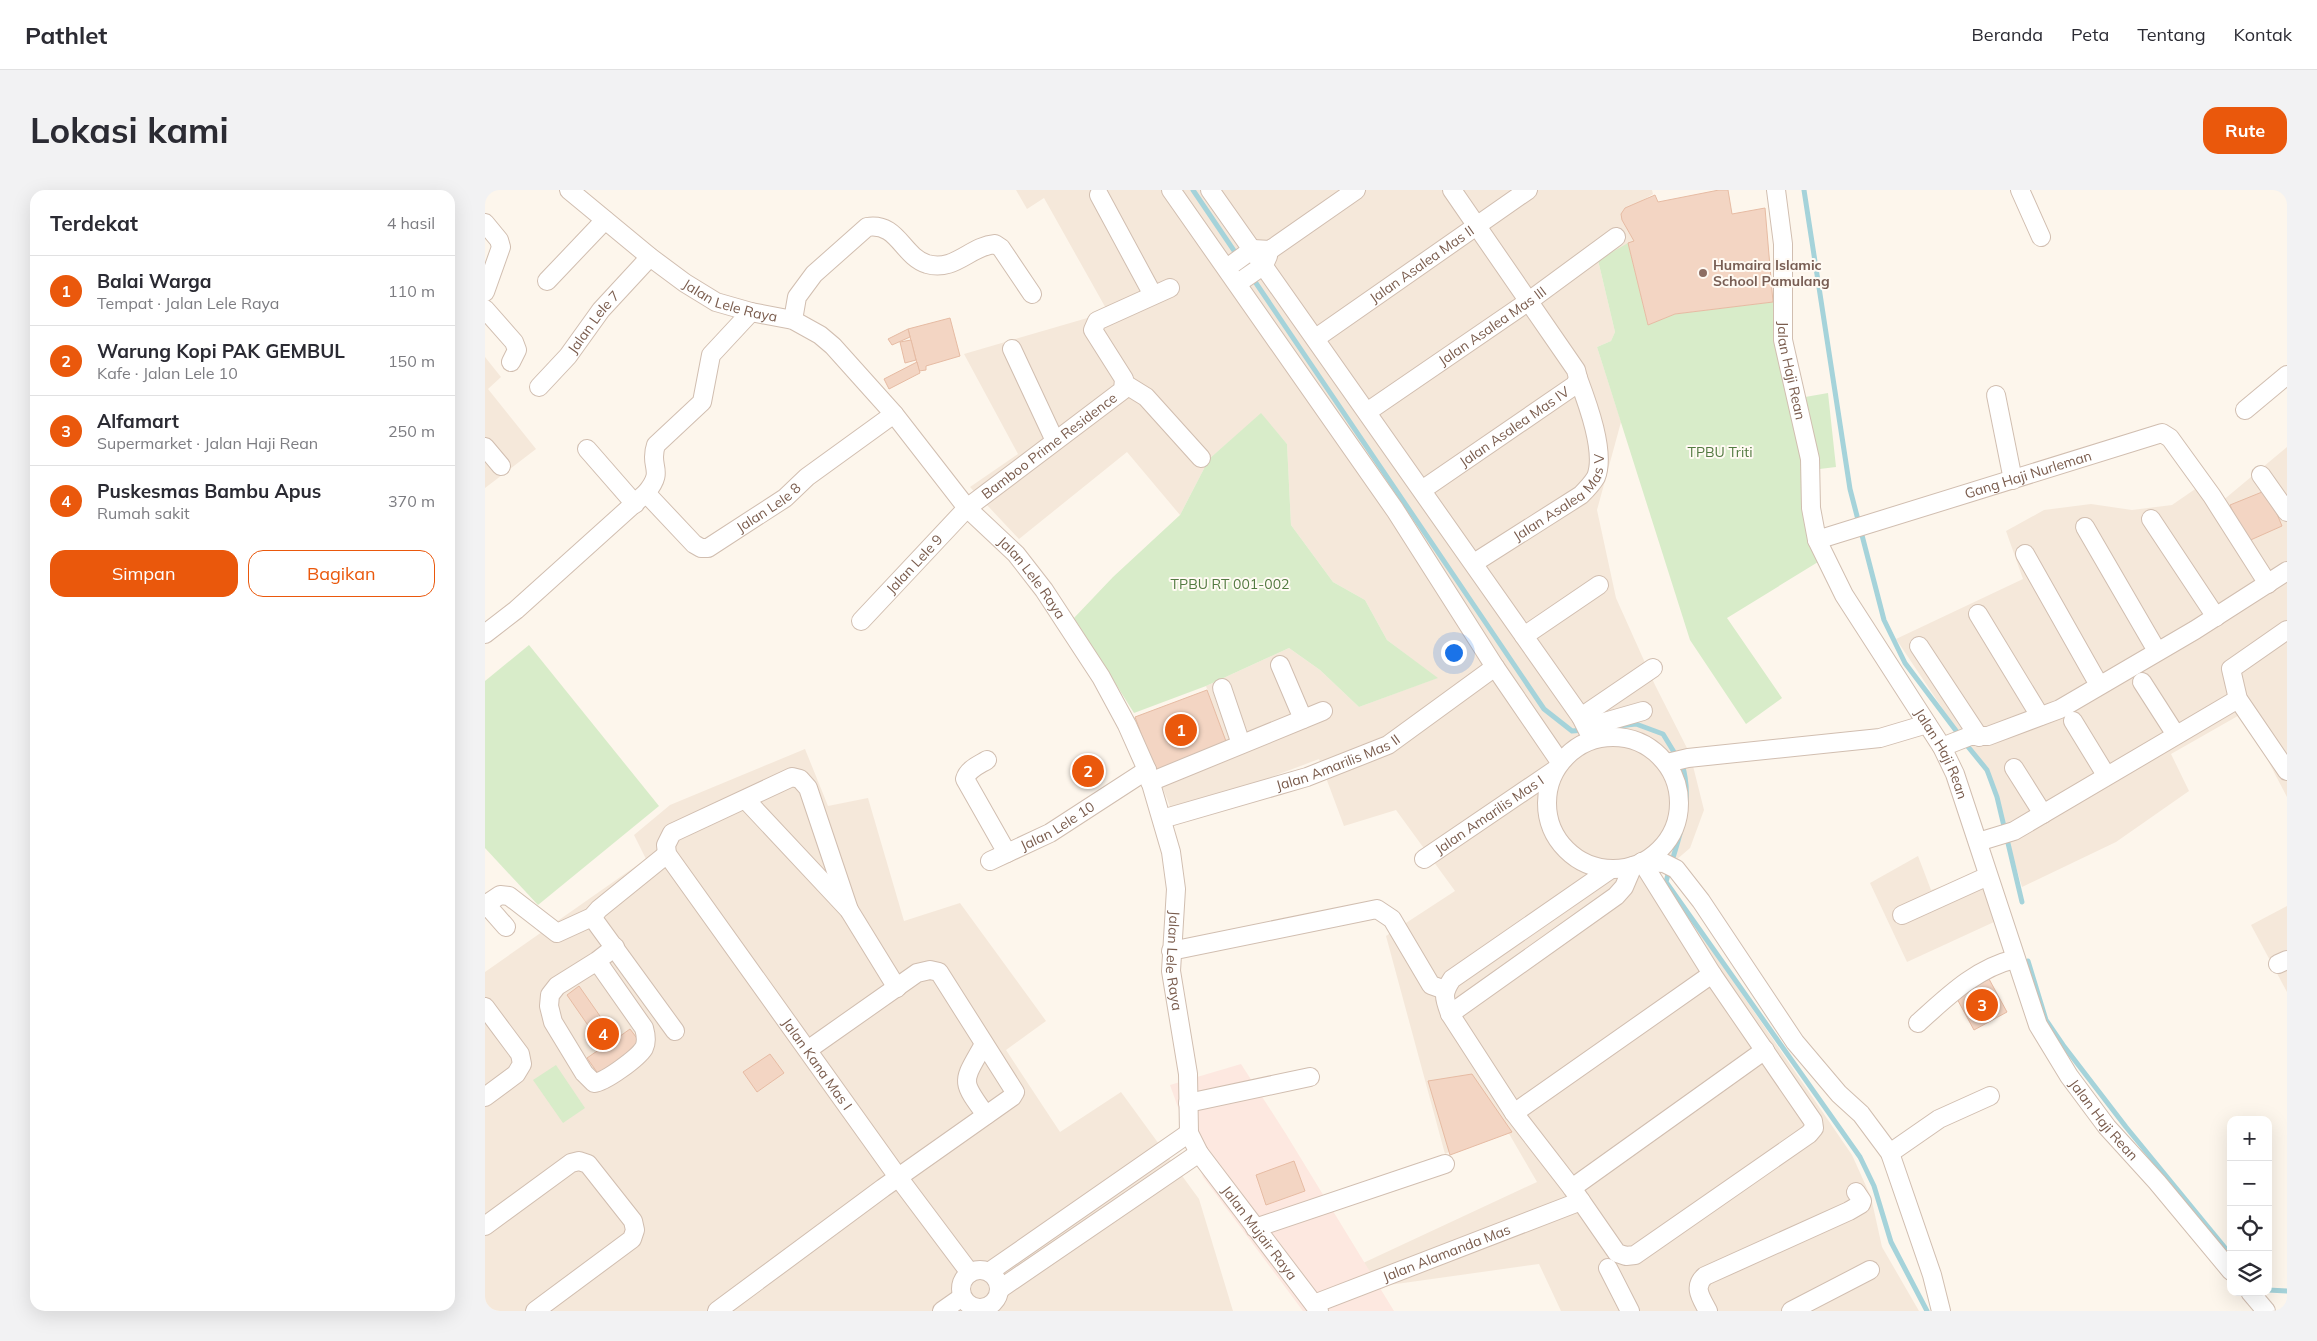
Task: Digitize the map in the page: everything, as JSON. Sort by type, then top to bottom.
[{"type":"street","name":"Jalan Lele Raya","points":[[569,190],[649,257],[685,283],[716,302],[751,312],[793,320],[820,335],[833,346],[894,414],[967,508],[1017,554],[1044,590],[1115,702],[1149,776],[1162,819],[1171,852],[1176,889],[1171,971],[1188,1074],[1189,1133],[1199,1153]]},
{"type":"street","points":[[1171,190],[1238,283],[1395,510],[1557,766]]},
{"type":"street","points":[[1210,190],[1262,255],[1316,338],[1587,728],[1608,736],[1625,737],[1641,742],[1655,751],[1667,763],[1675,779],[1679,797],[1678,815],[1672,832],[1663,845],[1637,864],[1616,896],[1449,1014]]},
{"type":"street","points":[[1227,268],[1262,255],[1356,190]]},
{"type":"street","name":"Jalan Asalea Mas IV","points":[[1422,490],[1575,385],[1578,378],[1576,370],[1452,190]]},
{"type":"street","name":"Jalan Asalea Mas II","points":[[1316,338],[1528,190]]},
{"type":"street","name":"Jalan Haji Rean","points":[[1776,190],[1783,244],[1783,340],[1810,459],[1811,508],[1817,540],[1844,595],[1927,724],[1961,741],[1955,774],[2038,1025],[2069,1076],[2107,1127],[2157,1182],[2227,1266]]},
{"type":"street","points":[[2020,190],[2041,237]]},
{"type":"street","points":[[1099,195],[1153,296]]},
{"type":"street","points":[[547,281],[605,220]]},
{"type":"street","points":[[485,223],[499,240],[501,247],[485,292]]},
{"type":"street","points":[[793,320],[797,296],[814,274],[867,227],[877,226],[886,228],[917,258],[926,264],[943,266],[954,264],[986,244],[995,244],[1001,248],[1032,294]]},
{"type":"street","name":"Jalan Asalea Mas III","points":[[1367,412],[1529,301],[1616,237]]},
{"type":"street","points":[[1238,283],[1262,255]]},
{"type":"street","name":"Jalan Lele 7","points":[[539,387],[569,356],[601,310],[649,257]]},
{"type":"street","name":"Bamboo Prime Residence","points":[[967,508],[1123,390],[1124,378],[1093,330],[1097,321],[1170,288]]},
{"type":"street","points":[[485,309],[514,342],[517,350],[511,362]]},
{"type":"street","points":[[485,634],[516,610],[656,482],[658,473],[653,453],[656,445],[702,402],[711,355],[751,312]]},
{"type":"street","points":[[1012,349],[1055,441]]},
{"type":"street","points":[[2245,410],[2287,375]]},
{"type":"street","name":"Jalan Asalea Mas V","points":[[1473,563],[1581,495],[1592,484],[1597,474],[1594,422],[1578,378]]},
{"type":"street","points":[[1125,384],[1146,397],[1201,458]]},
{"type":"street","points":[[1996,395],[2013,480]]},
{"type":"street","name":"Jalan Lele 8","points":[[587,449],[694,544],[701,548],[708,548],[785,498],[807,477],[894,414]]},
{"type":"street","name":"Gang Haji Nurleman","points":[[1817,540],[2162,433],[2170,438],[2212,496],[2268,584]]},
{"type":"street","points":[[485,447],[501,466]]},
{"type":"street","points":[[2261,475],[2287,512]]},
{"type":"street","name":"Jalan Lele 9","points":[[861,621],[967,508]]},
{"type":"street","points":[[2151,519],[2216,617]]},
{"type":"street","points":[[2085,527],[2157,651]]},
{"type":"street","points":[[2025,554],[2099,685]]},
{"type":"street","points":[[1919,646],[1961,741],[1987,736],[2060,709],[2216,617],[2287,572]]},
{"type":"street","points":[[1524,636],[1599,585]]},
{"type":"street","points":[[1978,614],[2040,716]]},
{"type":"street","points":[[2287,630],[2231,669],[2238,699],[2287,771]]},
{"type":"street","points":[[1280,665],[1303,719]]},
{"type":"street","name":"Jalan Amarilis Mas II","points":[[1162,819],[1307,777],[1388,745],[1495,667]]},
{"type":"street","points":[[1653,668],[1587,728],[1557,766],[1548,786],[1546,803],[1548,820],[1555,836],[1565,849],[1579,860],[1594,867],[1611,869],[1637,864],[1670,866],[1701,901],[1795,1042],[1839,1094],[1861,1114],[1890,1153],[1932,1275],[1941,1311]]},
{"type":"street","points":[[2142,682],[2176,736]]},
{"type":"street","points":[[1222,688],[1241,744]]},
{"type":"street","points":[[1978,842],[2005,834],[2043,814],[2106,775],[2238,699]]},
{"type":"street","name":"Jalan Lele 10","points":[[990,861],[1050,833],[1149,776],[1241,744],[1323,711]]},
{"type":"street","points":[[1587,728],[1643,711]]},
{"type":"street","points":[[2073,721],[2106,775]]},
{"type":"street","points":[[1667,763],[1688,758],[1880,738],[1927,724]]},
{"type":"street","points":[[987,760],[974,768],[965,778],[1007,853]]},
{"type":"street","name":"Jalan Amarilis Mas I","points":[[1423,859],[1557,766]]},
{"type":"street","points":[[2013,768],[2043,814]]},
{"type":"street","points":[[507,927],[485,904],[500,894],[509,896],[557,933],[592,917],[599,909],[667,854],[666,845],[672,833],[792,777],[800,779],[808,788],[849,910]]},
{"type":"street","points":[[745,800],[849,910],[897,988]]},
{"type":"street","name":"Jalan Kana Mas I","points":[[667,854],[809,1049],[898,1177],[970,1273]]},
{"type":"street","points":[[1611,869],[1452,979],[1445,990],[1444,999],[1449,1014],[1514,1113],[1576,1194],[1617,1253],[1626,1256],[1635,1255],[1809,1134],[1814,1128],[1813,1121],[1637,864]]},
{"type":"street","points":[[1902,915],[1988,876]]},
{"type":"street","points":[[1171,951],[1377,909],[1392,919],[1431,985],[1445,990]]},
{"type":"street","points":[[592,917],[675,1031]]},
{"type":"street","points":[[597,961],[639,1021],[646,1036],[643,1049],[600,1082],[591,1080],[584,1073],[553,1022],[549,1006],[550,995],[557,986],[597,961],[615,947]]},
{"type":"street","points":[[1918,1023],[1968,980],[2005,961],[2015,959]]},
{"type":"street","points":[[717,1311],[898,1177],[1012,1097],[1015,1092],[939,972],[930,970],[917,972],[809,1049]]},
{"type":"street","points":[[1514,1113],[1711,974]]},
{"type":"street","points":[[639,1021],[657,1006]]},
{"type":"street","points":[[485,1008],[520,1054],[522,1064],[516,1074],[485,1097]]},
{"type":"street","points":[[984,1044],[966,1076],[966,1085],[986,1115]]},
{"type":"street","name":"Jalan Alamanda Mas","points":[[1317,1307],[1576,1194],[1765,1050]]},
{"type":"street","points":[[1188,1103],[1310,1078]]},
{"type":"street","points":[[1890,1153],[1939,1119],[1989,1096]]},
{"type":"street","points":[[989,1272],[1189,1133]]},
{"type":"street","points":[[1000,1289],[1199,1153]]},
{"type":"street","name":"Jalan Mujair Raya","points":[[1199,1153],[1317,1307]]},
{"type":"street","points":[[485,1226],[571,1163],[579,1161],[588,1164],[633,1222],[635,1230],[632,1239],[535,1311]]},
{"type":"street","points":[[1255,1228],[1445,1164]]},
{"type":"street","points":[[1708,1311],[1698,1287],[1699,1281],[1705,1276],[1849,1211],[1861,1204],[1862,1201],[1856,1192]]},
{"type":"street","points":[[1608,1268],[1630,1311]]},
{"type":"street","points":[[942,1311],[966,1305],[983,1309],[992,1308],[1000,1289],[998,1282],[989,1272],[983,1270],[970,1273],[962,1283],[966,1305]]},
{"type":"street","points":[[1791,1311],[1870,1270]]},
{"type":"street","points":[[2253,1296],[2266,1311]]},
{"type":"shaded area","points":[[1016,190],[1652,190],[1653,194],[1622,213],[1640,238],[1598,260],[1615,332],[1611,341],[1597,347],[1621,422],[1597,510],[1616,598],[1655,685],[1690,754],[1704,810],[1690,848],[1660,874],[1852,1155],[1871,1197],[1882,1247],[1919,1311],[1561,1311],[1539,1264],[1389,1285],[1339,1311],[1318,1284],[1537,1182],[1504,1125],[1445,1154],[1386,936],[1455,891],[1396,810],[1344,826],[1319,759],[1173,814],[1153,764],[1224,737],[1206,686],[1289,648],[1320,670],[1359,707],[1437,678],[1387,640],[1365,600],[1333,582],[1291,525],[1287,444],[1261,414],[1209,459],[1180,515],[1127,452],[1019,539],[970,487],[1018,454],[964,354],[1108,312],[1044,198],[1027,209]]},
{"type":"shaded area","points":[[485,357],[501,377],[488,389],[536,449],[485,488]]},
{"type":"shaded area","points":[[2287,447],[2287,797],[2243,713],[2171,754],[2189,791],[2116,842],[2022,887],[1991,781],[1896,639],[2023,579],[2006,531],[2044,510],[2091,504],[2132,510],[2172,505],[2201,485],[2215,507]]},
{"type":"shaded area","points":[[805,749],[828,806],[868,798],[904,921],[960,903],[1046,1021],[1006,1050],[1060,1132],[1121,1092],[1199,1199],[1233,1311],[485,1311],[485,972],[646,859],[634,835],[670,805]]},
{"type":"shaded area","points":[[1918,856],[1931,890],[1981,873],[1994,922],[1907,962],[1870,883]]},
{"type":"shaded area","points":[[2287,906],[2287,992],[2251,925]]},
{"type":"shaded area","points":[[1241,1064],[1394,1311],[1303,1311],[1203,1177],[1170,1085]]},
{"type":"green space","name":"TPBU Triti","points":[[1628,243],[1648,325],[1675,314],[1773,302],[1788,400],[1828,393],[1836,467],[1803,471],[1818,562],[1727,618],[1782,698],[1746,724],[1690,640],[1597,347],[1611,341],[1615,332],[1598,260]]},
{"type":"green space","name":"TPBU RT 001-002","points":[[1261,413],[1287,444],[1291,525],[1333,582],[1365,600],[1387,640],[1438,678],[1359,707],[1320,670],[1289,648],[1206,686],[1134,713],[1074,618],[1113,577],[1180,515],[1209,459]]},
{"type":"green space","points":[[529,645],[659,806],[538,905],[485,848],[485,681]]},
{"type":"green space","points":[[556,1065],[585,1108],[563,1123],[533,1080]]},
{"type":"building","name":"Humaira Islamic School Pamulang","points":[[1719,190],[1728,190],[1732,214],[1765,208],[1773,302],[1675,314],[1648,325],[1628,243],[1634,241],[1622,220],[1621,214],[1625,208],[1655,195],[1658,202]]},
{"type":"building","points":[[950,318],[960,356],[926,366],[926,370],[919,371],[908,329]]},
{"type":"building","points":[[908,329],[910,337],[892,345],[888,339]]},
{"type":"building","points":[[911,340],[916,360],[905,363],[900,342]]},
{"type":"building","points":[[917,362],[920,373],[889,389],[884,379]]},
{"type":"building","points":[[2267,490],[2282,526],[2246,542],[2230,505]]},
{"type":"building","points":[[1207,690],[1227,744],[1155,771],[1135,717]]},
{"type":"building","points":[[1989,979],[2007,1012],[1974,1030],[1956,997]]},
{"type":"building","points":[[579,986],[616,1039],[630,1029],[642,1045],[599,1075],[587,1058],[603,1047],[567,995]]},
{"type":"building","points":[[770,1054],[784,1073],[757,1092],[743,1072]]},
{"type":"building","points":[[1472,1074],[1512,1132],[1450,1155],[1428,1081]]},
{"type":"building","points":[[1294,1161],[1305,1191],[1266,1205],[1256,1175]]},
{"type":"waterway","points":[[1193,190],[1544,709],[1572,731],[1585,730]]},
{"type":"waterway","points":[[1804,190],[1850,489],[1884,620],[1905,663],[1960,736]]},
{"type":"waterway","points":[[1618,726],[1636,724],[1663,734],[1677,757]]},
{"type":"waterway","points":[[1965,743],[1987,770],[1997,797],[2022,902]]},
{"type":"waterway","points":[[1682,764],[1686,795],[1683,824],[1666,882],[1860,1157],[1874,1186],[1891,1242],[1927,1311]]},
{"type":"waterway","points":[[2028,961],[2046,1020],[2063,1045],[2126,1127],[2228,1251]]},
{"type":"waterway","points":[[2272,1290],[2287,1291]]},
{"type":"place","name":"Humaira Islamic School Pamulang","points":[[1703,273]]},
{"type":"place","name":"Balai Warga","points":[[1181,730]]},
{"type":"place","name":"Warung Kopi PAK GEMBUL","points":[[1088,771]]},
{"type":"place","name":"Alfamart","points":[[1982,1005]]},
{"type":"place","name":"Puskesmas Bambu Apus","points":[[603,1034]]}]
